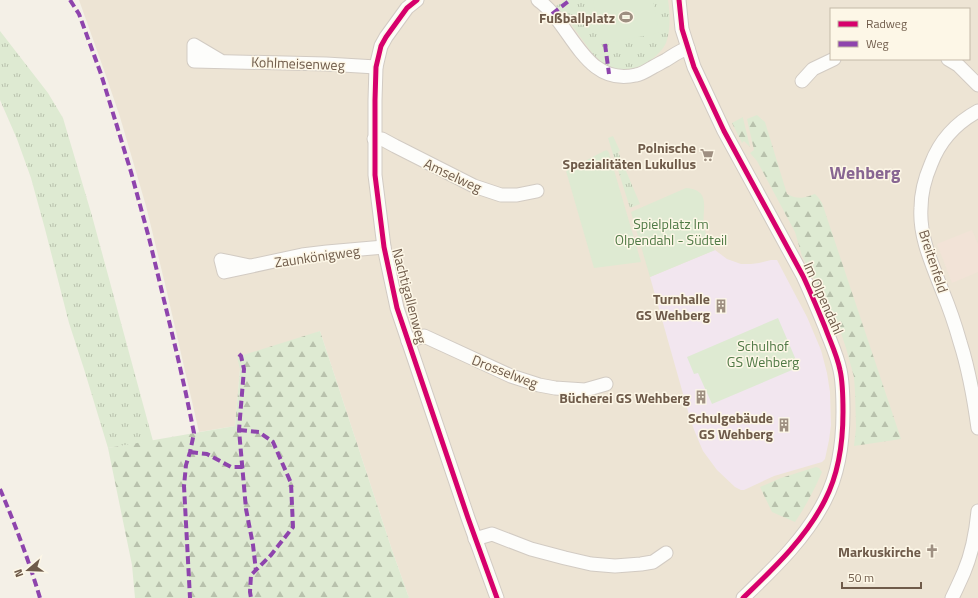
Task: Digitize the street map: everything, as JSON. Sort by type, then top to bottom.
[{"type":"street","name":"Nachtigallenweg","points":[[417,0],[407,8],[386,37],[381,46],[376,67],[374,100],[375,175],[384,247],[397,308],[475,539],[497,598]]},
{"type":"street","points":[[538,0],[544,4],[558,21],[585,58],[596,68],[609,74],[616,76],[637,75],[688,48]]},
{"type":"street","name":"Im Olpendahl","points":[[679,0],[682,29],[694,67],[724,131],[803,276],[835,354],[840,370],[843,395],[843,428],[841,449],[831,486],[825,501],[790,551],[743,598]]},
{"type":"street","points":[[802,81],[813,69],[832,60]]},
{"type":"street","points":[[950,60],[958,65],[978,85]]},
{"type":"street","name":"Kohlmeisenweg","points":[[221,61],[376,67]]},
{"type":"street","name":"Breitenfeld","points":[[978,111],[963,119],[942,141],[934,155],[925,178],[920,209],[927,250],[952,316],[965,358],[972,387],[978,428]]},
{"type":"street","name":"Amselweg","points":[[374,139],[382,139],[464,182],[488,191],[508,196],[537,192]]},
{"type":"street","name":"Zaunkönigweg","points":[[250,266],[302,255],[384,247]]},
{"type":"street","name":"Drosselweg","points":[[408,341],[424,336],[511,376],[539,385],[555,388],[585,390],[606,384]]},
{"type":"street","points":[[952,598],[968,561],[977,523],[978,511]]},
{"type":"street","points":[[475,539],[492,534],[550,555],[591,564],[641,564],[653,562],[666,552]]},
{"type":"shaded area","points":[[79,0],[978,0],[978,598],[409,598],[320,331],[240,369],[235,426],[199,432],[146,206],[120,117]]},
{"type":"shaded area","points":[[972,230],[978,244],[978,272],[952,283],[937,244]]},
{"type":"shaded area","points":[[715,250],[727,259],[741,264],[777,260],[807,317],[821,350],[830,392],[831,425],[825,459],[822,462],[774,476],[744,490],[735,487],[717,470],[703,451],[691,422],[650,277]]},
{"type":"green space","points":[[565,0],[668,0],[670,22],[665,46],[650,61],[635,68],[621,70],[607,66],[594,56],[566,17],[556,6]]},
{"type":"green space","name":"Fußballplatz","points":[[593,0],[653,0],[659,33],[602,44]]},
{"type":"green space","points":[[0,31],[48,93],[63,118],[92,216],[153,441],[108,448],[69,323],[31,178],[17,139],[0,100]]},
{"type":"green space","points":[[757,115],[765,122],[787,194],[801,198],[815,194],[822,203],[901,439],[854,446],[856,428],[854,377],[846,348],[832,313],[802,256],[795,232],[757,161],[750,153],[754,150],[747,119]]},
{"type":"green space","points":[[743,117],[750,147],[744,141],[742,143],[732,123]]},
{"type":"green space","points":[[613,136],[620,151],[618,152],[640,204],[630,208],[608,138]]},
{"type":"green space","points":[[607,150],[641,262],[594,268],[566,171]]},
{"type":"green space","name":"Spielplatz Im Olpendahl - Südteil","points":[[686,188],[700,193],[703,197],[704,227],[708,239],[715,250],[650,277],[631,212]]},
{"type":"green space","name":"Schulhof GS Wehberg","points":[[778,318],[799,367],[712,404],[698,373],[694,374],[687,357]]},
{"type":"green space","points":[[320,331],[409,598],[135,598],[132,565],[108,448],[235,426],[240,369],[237,357]]},
{"type":"green space","points":[[816,467],[822,472],[810,498],[795,522],[772,512],[760,487],[781,478]]},
{"type":"marked path","points":[[70,0],[79,14],[101,74],[131,172],[149,238],[194,433],[186,465],[184,486],[190,598]]},
{"type":"marked path","points":[[552,14],[570,0]]},
{"type":"marked path","points":[[605,44],[609,74]]},
{"type":"marked path","points":[[239,354],[241,356],[244,369],[239,430],[246,509],[256,571]]},
{"type":"marked path","points":[[239,430],[259,432],[273,442],[291,483],[293,527],[271,555],[251,575],[251,598]]},
{"type":"marked path","points":[[190,452],[207,454],[231,467],[243,467]]},
{"type":"marked path","points":[[0,489],[22,543],[40,598]]},
{"type":"cycle path","points":[[417,0],[407,8],[386,37],[381,46],[376,67],[375,175],[384,247],[397,308],[468,518],[497,598]]},
{"type":"cycle path","points":[[679,0],[682,29],[694,67],[724,131],[803,276],[835,353],[842,380],[843,412],[841,446],[837,468],[830,490],[817,514],[799,540],[743,598]]},
{"type":"place","name":"Fußballplatz","points":[[626,17]]},
{"type":"place","name":"Polnische Spezialitäten Lukullus","points":[[707,155]]},
{"type":"place","name":"Turnhalle GS Wehberg","points":[[721,306]]},
{"type":"place","name":"Bücherei GS Wehberg","points":[[701,397]]},
{"type":"place","name":"Schulgebäude GS Wehberg","points":[[784,425]]},
{"type":"place","name":"Markuskirche","points":[[932,551]]},
{"type":"district","name":"Wehberg","points":[[865,172]]}]
